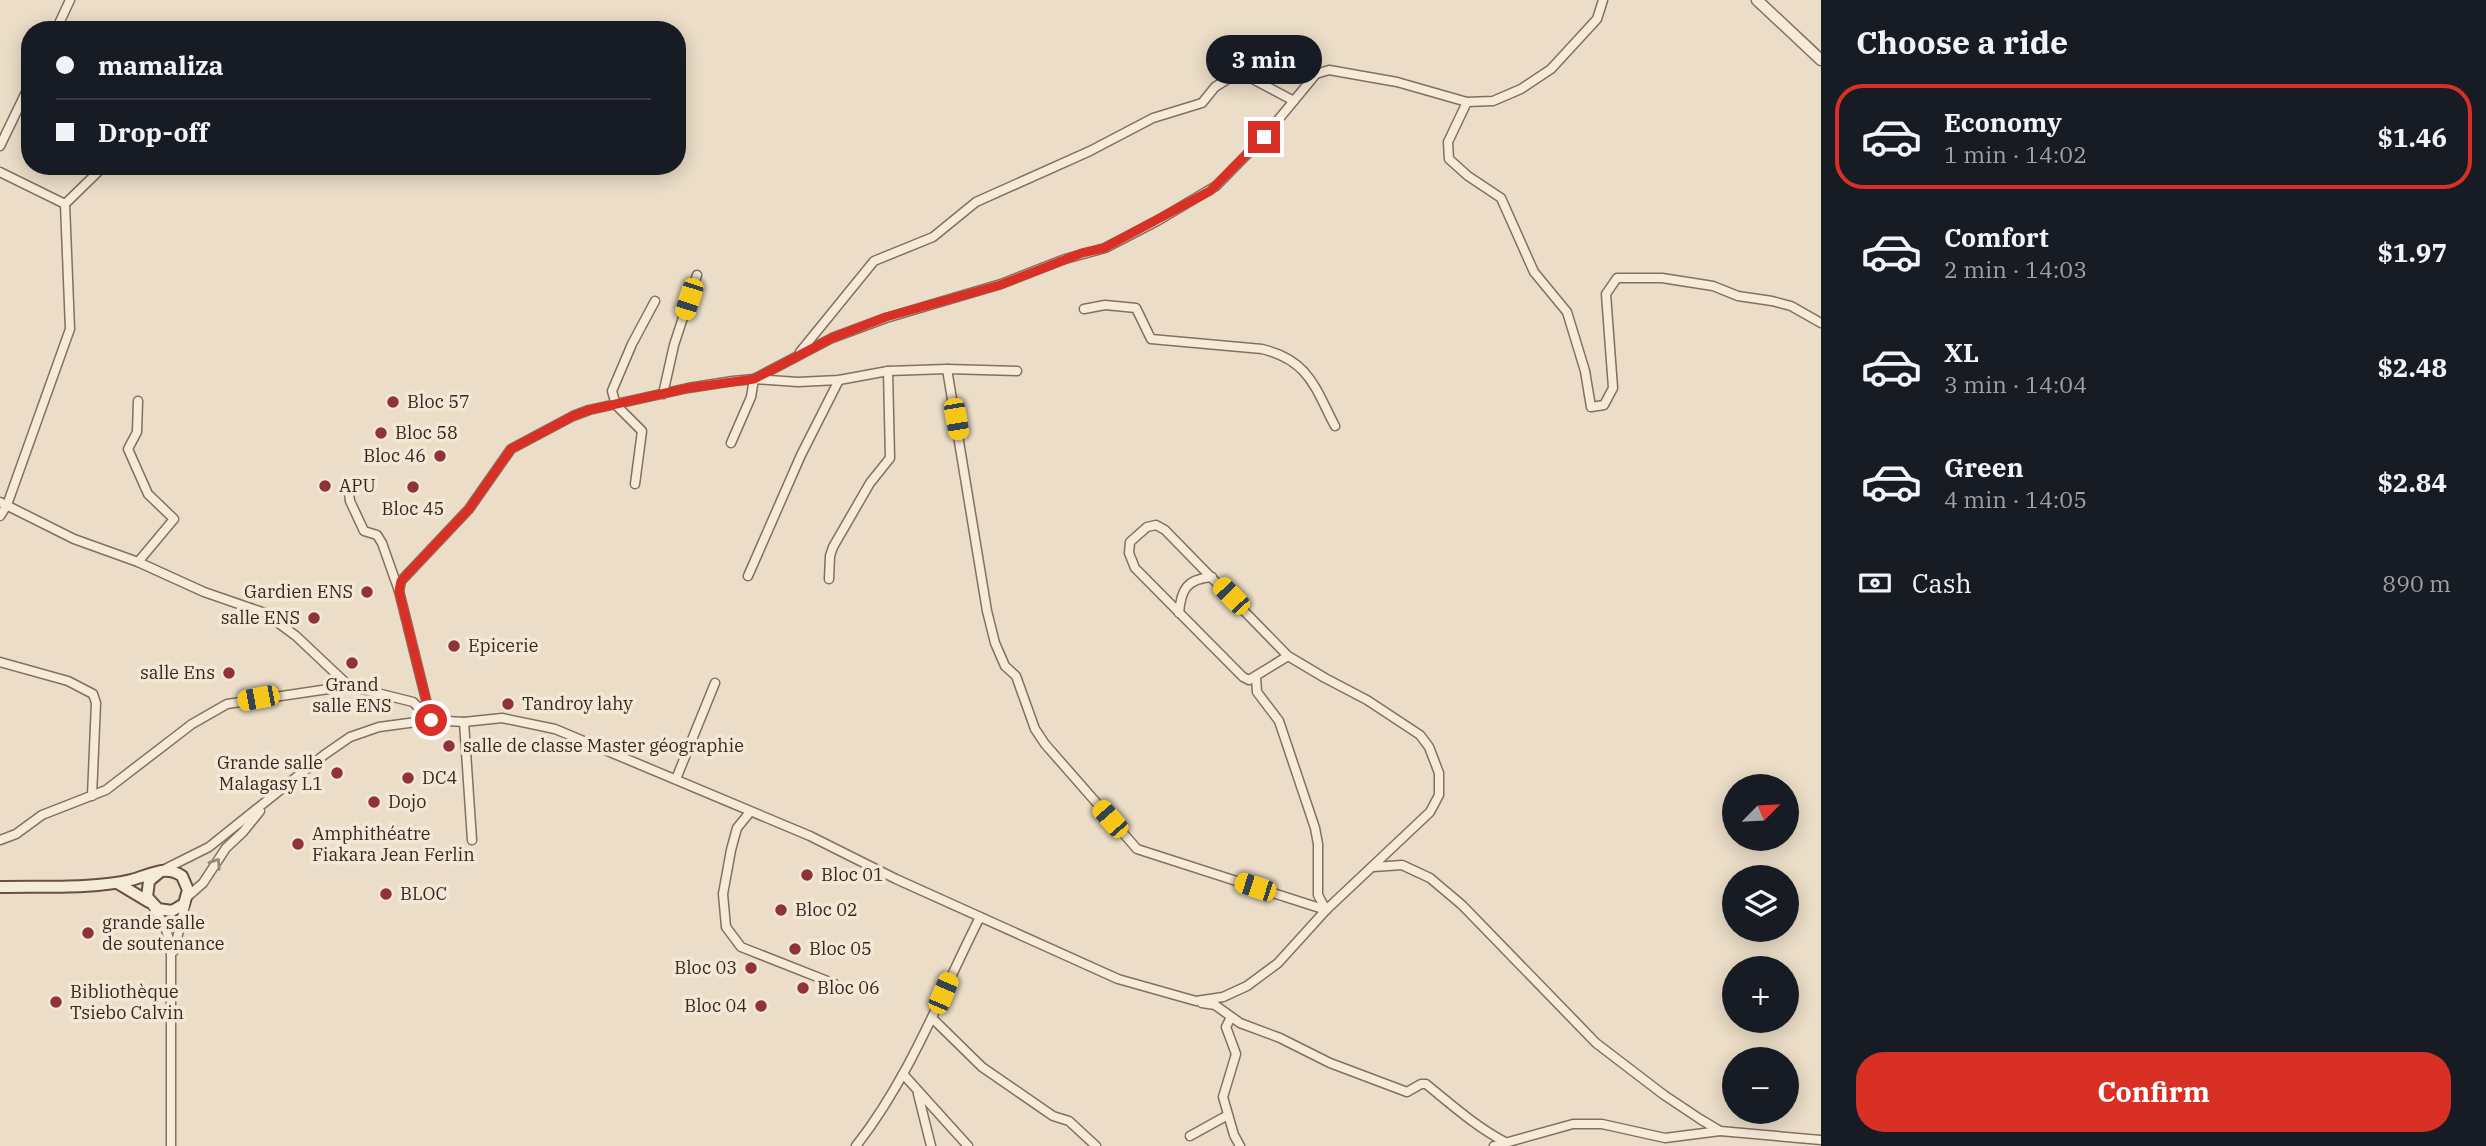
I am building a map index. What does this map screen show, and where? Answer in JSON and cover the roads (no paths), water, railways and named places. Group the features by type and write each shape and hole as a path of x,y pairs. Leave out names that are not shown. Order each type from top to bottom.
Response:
{"main road":[{"path":"0,887 119,884 169,870 182,876 186,882 187,897 184,904 164,912 119,884"},
{"path":"152,905 146,889 154,874 161,871"}],"street":[{"path":"60,21 70,0"},
{"path":"754,379 832,338 886,317 1000,285 1073,256 1104,248 1147,227 1210,191 1250,152 1316,74 1329,70 1397,82 1467,102 1493,101 1521,89 1551,69 1597,19 1603,0"},
{"path":"1757,0 1821,60"},
{"path":"799,354 874,261 933,237 976,202 1090,151 1153,118 1202,103 1215,87 1234,75 1245,75 1294,101"},
{"path":"1467,102 1447,142 1449,159 1468,176 1501,198 1534,272 1567,312 1585,372 1591,407 1604,405 1613,388 1606,295 1617,278 1662,278 1713,286 1738,296 1791,306 1821,323"},
{"path":"0,146 21,103"},
{"path":"0,172 65,204"},
{"path":"0,516 70,329 65,204 95,175"},
{"path":"663,394 674,345 697,275"},
{"path":"635,484 642,431 616,405 612,391 632,344 656,301"},
{"path":"1084,309 1105,305 1136,308 1150,339 1262,349 1278,353 1304,370 1335,426"},
{"path":"947,369 987,611 995,643 1005,666 1016,676 1035,729 1045,744 1137,849 1326,910"},
{"path":"399,591 401,581 469,509 511,449 573,416 663,394 754,379 798,382 839,380 888,371 1017,370"},
{"path":"829,579 833,547 870,483 890,458 888,371"},
{"path":"731,443 751,397 754,379"},
{"path":"748,576 801,455 839,380"},
{"path":"138,401 137,432 128,449 148,494 174,519 138,562"},
{"path":"348,486 350,501 364,531 377,536 382,543 399,591 431,720"},
{"path":"4,503 74,539 138,562 204,592 265,613 296,636 349,686"},
{"path":"1196,1002 1223,997 1247,986 1278,963 1326,910 1430,812 1439,795 1439,773 1436,760 1420,735 1407,724 1288,656 1175,538 1156,525 1147,527 1130,542 1129,553 1135,568 1249,680 1288,656"},
{"path":"1179,613 1181,596 1188,584 1199,578 1212,577"},
{"path":"0,662 68,681 93,694 96,703 92,796"},
{"path":"1256,677 1257,692 1279,721 1315,828 1318,844 1318,895 1326,910"},
{"path":"676,779 715,683"},
{"path":"0,839 16,834 42,815 106,790 192,724 227,704 349,686 413,702 431,720"},
{"path":"161,871 209,847 350,737 379,727 431,720 464,722 502,718 555,729 676,779 810,835 896,879 1118,979 1215,1005 1240,1023 1280,1038 1339,1067 1402,1091 1409,1092 1418,1085 1426,1084 1452,1107 1505,1142"},
{"path":"464,722 472,840"},
{"path":"171,1146 173,968 175,944 187,897 203,883 226,848 243,832 268,800"},
{"path":"750,812 737,828 731,850 723,894 726,927 741,947 835,984"},
{"path":"1373,867 1402,864 1430,878 1462,905 1596,1043 1664,1095 1720,1131"},
{"path":"152,905 168,934 173,968"},
{"path":"856,1146 903,1074 980,917"},
{"path":"1231,1017 1226,1027 1236,1054 1223,1097 1240,1146"},
{"path":"932,1018 982,1068 1054,1116 1069,1121 1096,1146"},
{"path":"903,1074 968,1146"},
{"path":"918,1091 931,1146"},
{"path":"1190,1136 1228,1115"},
{"path":"1494,1146 1573,1124 1602,1124 1664,1142 1720,1131 1816,1142"}],"place":[{"name":"Bloc 57","path":"393,402"},
{"name":"Bloc 58","path":"381,433"},
{"name":"Bloc 46","path":"440,456"},
{"name":"APU","path":"325,486"},
{"name":"Bloc 45","path":"413,487"},
{"name":"Gardien ENS","path":"367,592"},
{"name":"salle ENS","path":"314,618"},
{"name":"Epicerie","path":"454,646"},
{"name":"Grand salle ENS","path":"352,663"},
{"name":"salle Ens","path":"229,673"},
{"name":"Tandroy lahy","path":"508,704"},
{"name":"salle de classe Master géographie","path":"449,746"},
{"name":"Grande salle Malagasy L1","path":"337,773"},
{"name":"DC4","path":"408,778"},
{"name":"Dojo","path":"374,802"},
{"name":"Amphithéatre Fiakara Jean Ferlin","path":"298,844"},
{"name":"Bloc 01","path":"807,875"},
{"name":"BLOC","path":"386,894"},
{"name":"Bloc 02","path":"781,910"},
{"name":"grande salle de soutenance","path":"88,933"},
{"name":"Bloc 05","path":"795,949"},
{"name":"Bloc 03","path":"751,968"},
{"name":"Bloc 06","path":"803,988"},
{"name":"Bibliothèque Tsiebo Calvin","path":"56,1002"},
{"name":"Bloc 04","path":"761,1006"}]}
